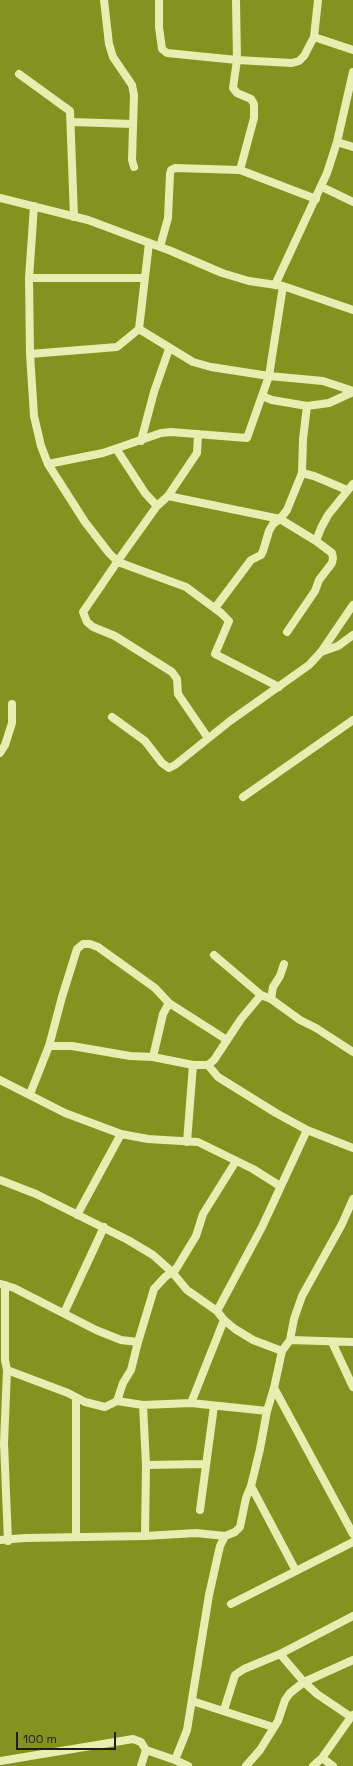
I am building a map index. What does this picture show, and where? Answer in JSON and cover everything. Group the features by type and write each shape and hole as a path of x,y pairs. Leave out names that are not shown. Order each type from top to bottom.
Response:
{"street":[{"path":"104,0 111,51 113,57 132,85 134,95 132,160 134,167"},
{"path":"159,0 159,27 162,50 167,53 237,60 292,63 299,61 304,56 314,37 318,0"},
{"path":"236,0 237,60 233,88 237,93 252,98 254,104 254,118 240,170"},
{"path":"314,37 353,50"},
{"path":"275,285 322,187 336,142 353,72"},
{"path":"19,74 70,111 74,216"},
{"path":"70,122 133,124"},
{"path":"336,142 353,147"},
{"path":"160,247 168,218 171,170 175,168 240,170 316,199"},
{"path":"322,187 353,202"},
{"path":"0,198 74,216 160,247 222,273 249,281 283,286 353,310"},
{"path":"34,206 29,278 30,354 34,416 41,446 48,464 85,522 109,553 118,562 186,587 215,608 229,621 215,654 279,687"},
{"path":"30,354 116,347 139,329 149,243"},
{"path":"29,278 144,278"},
{"path":"48,464 117,450 161,433 171,432 247,438 269,376 283,286"},
{"path":"139,329 169,349 193,362 212,367 269,376 323,381 353,391"},
{"path":"141,441 154,392 169,349"},
{"path":"262,396 272,400 307,406 329,404 353,391"},
{"path":"215,608 251,560 261,555 269,531 280,519 297,489 302,473 303,439 307,406"},
{"path":"198,434 197,453 168,496 157,506 83,612 87,622 93,627 115,636 172,672 177,679 178,694 208,738"},
{"path":"117,450 145,493 157,506"},
{"path":"302,473 350,487 324,522 316,541"},
{"path":"168,496 280,519 316,541 332,553 332,563 287,632"},
{"path":"112,716 145,741 162,763 168,768 175,765 208,738 303,670 321,652 353,605"},
{"path":"321,652 338,646 353,635"},
{"path":"0,753 5,745 12,723 12,704"},
{"path":"243,797 353,720"},
{"path":"30,1094 49,1046 77,949 83,944 90,944 98,947 155,988 169,1003 227,1040"},
{"path":"214,955 261,995 272,999 300,1020 316,1028 353,1052"},
{"path":"272,999 272,987 280,976 284,964"},
{"path":"49,1046 72,1046 130,1056 153,1057 193,1065 208,1065 214,1060 241,1019 261,995"},
{"path":"153,1057 162,1014 169,1003"},
{"path":"187,1142 193,1065"},
{"path":"208,1065 218,1076 307,1130 353,1148"},
{"path":"0,1080 65,1113 121,1134 148,1139 198,1142 236,1161 280,1186"},
{"path":"218,1311 262,1227 307,1130"},
{"path":"77,1215 121,1134"},
{"path":"117,1401 122,1383 132,1370 138,1342 154,1289 164,1277 176,1269 196,1236 203,1214 236,1161"},
{"path":"0,1180 24,1188 104,1227 153,1255 172,1272 187,1290 218,1311 224,1320 253,1340 282,1351"},
{"path":"138,1342 121,1340 106,1335 64,1313 51,1309 2,1284 5,1360 7,1370 4,1443 4,1540 25,1538 145,1536 196,1533 225,1536 235,1532 240,1527 246,1498 251,1486 282,1351 290,1340 294,1319 302,1296 342,1224 353,1199"},
{"path":"64,1313 104,1227"},
{"path":"191,1403 224,1320"},
{"path":"290,1340 353,1342"},
{"path":"332,1342 353,1387"},
{"path":"7,1370 62,1390 76,1399 105,1406 117,1401 143,1404 191,1403 214,1406 235,1406 267,1411"},
{"path":"274,1388 353,1534"},
{"path":"76,1399 76,1537"},
{"path":"143,1404 146,1465 145,1536"},
{"path":"200,1510 214,1406"},
{"path":"146,1465 205,1464"},
{"path":"251,1486 296,1571"},
{"path":"175,1760 187,1730 215,1563 220,1546 225,1536"},
{"path":"231,1604 353,1542"},
{"path":"224,1710 230,1686 235,1675 244,1669 280,1654 353,1616"},
{"path":"280,1654 304,1682 328,1703 352,1716 322,1758 313,1766"},
{"path":"246,1766 260,1750 278,1721 285,1700 290,1693 304,1682 353,1660"},
{"path":"192,1701 224,1710 273,1727"},
{"path":"0,1761 133,1739 141,1742 146,1750 188,1766"},
{"path":"141,1766 146,1750"},
{"path":"322,1758 333,1766"}]}
